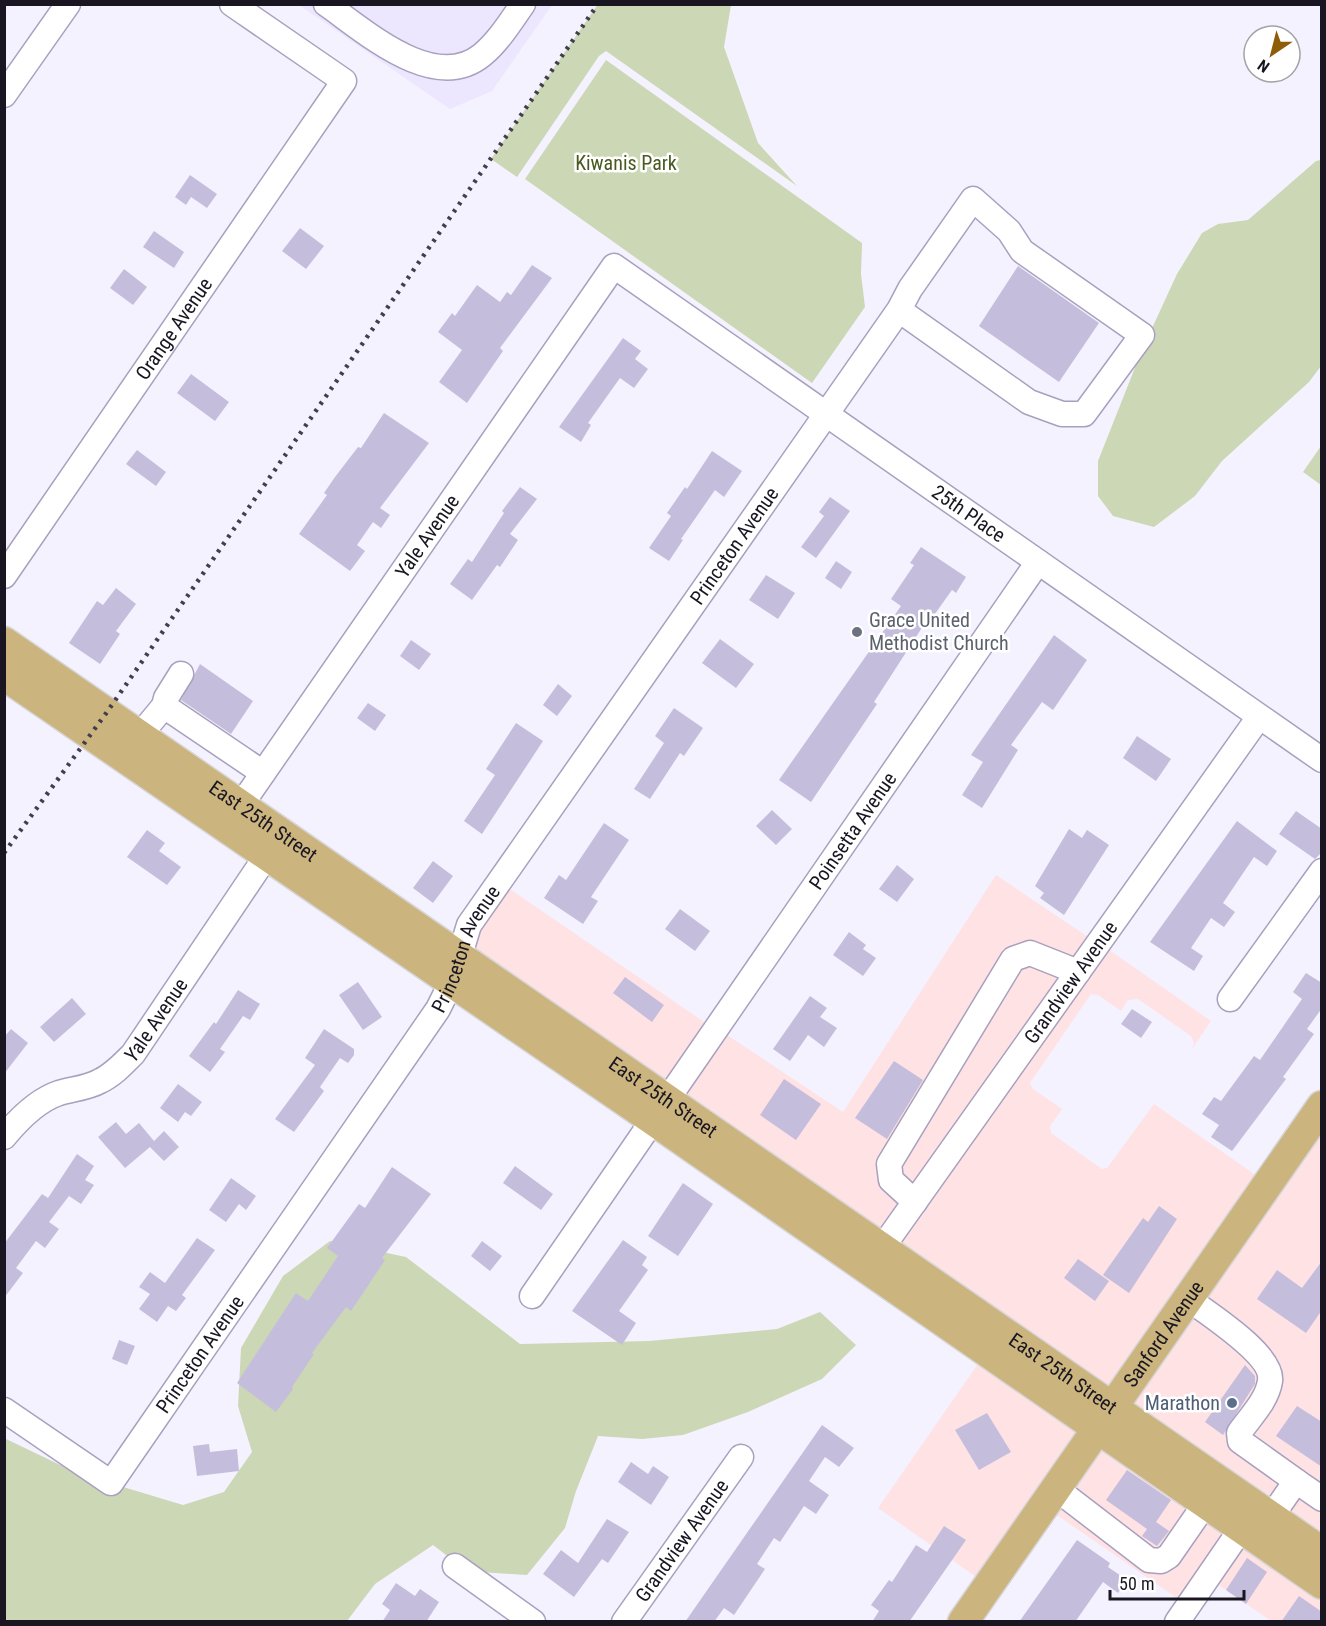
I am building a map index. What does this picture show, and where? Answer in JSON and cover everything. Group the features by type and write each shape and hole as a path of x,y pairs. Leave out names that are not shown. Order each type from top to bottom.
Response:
{"main road":[{"name":"East 25th Street","path":"4,642 241,805 456,969 1103,1417 1271,1517 1322,1552"},
{"path":"4,657 56,692 87,699"},
{"name":"East 25th Street","path":"4,675 267,855 456,969"},
{"name":"Sanford Avenue","path":"963,1622 1054,1487 1322,1106"},
{"name":"East 25th Street","path":"660,1110 739,1163 766,1169 882,1248 1103,1417 1205,1504 1322,1584"}],"street":[{"path":"4,96 68,4"},
{"name":"Orange Avenue","path":"4,576 344,81 232,4"},
{"path":"327,4 393,50 423,65 452,68 481,56 523,4"},
{"name":"Princeton Avenue","path":"4,1410 111,1483 431,1018 456,969 469,925 899,310 910,289 973,199 1009,231 1022,251 1142,335 1084,414 1062,414 1029,402 899,310"},
{"name":"25th Place","path":"614,266 825,416 1322,760"},
{"name":"Yale Avenue","path":"241,805 614,266"},
{"name":"Poinsetta Avenue","path":"532,1296 1038,562"},
{"path":"140,735 164,706 166,698 181,674"},
{"path":"164,706 262,773"},
{"name":"Grandview Avenue","path":"882,1248 1259,717"},
{"name":"Yale Avenue","path":"4,1137 16,1123 39,1104 56,1094 99,1082 113,1073 133,1054 267,855"},
{"path":"1230,999 1322,871"},
{"path":"915,1202 891,1180 889,1164 1013,959 1030,953 1078,972"},
{"path":"1187,1298 1253,1349 1266,1364 1271,1378 1266,1395 1239,1433 1240,1441 1322,1499"},
{"name":"Grandview Avenue","path":"624,1622 741,1457"},
{"path":"1271,1517 1296,1481"},
{"path":"1054,1487 1149,1560 1161,1561 1169,1556 1205,1504"},
{"path":"1177,1622 1241,1529"},
{"path":"455,1566 532,1622"}],"shaded area":[{"path":"299,5 552,5 492,91 450,109"},
{"path":"996,875 1091,939 882,1231 684,1093 724,1033 843,1112"},
{"path":"507,887 707,1024 668,1081 475,949 478,929"},
{"path":"1105,947 1211,1021 1192,1049 1194,1043 1191,1036 1138,999 1128,1000 1121,1011 1098,995 1091,994 1030,1083 1033,1089 1062,1109 1050,1126 1051,1133 1102,1169 1107,1168 1154,1104 1257,1176 1109,1389 899,1242"},
{"path":"1321,1122 1321,1537 1128,1402"},
{"path":"980,1361 1082,1432 979,1579 878,1508"},
{"path":"1099,1442 1321,1597 1321,1621 1271,1621 1204,1575 1184,1603 1051,1511"}],"green space":[{"path":"598,4 731,5 724,47 758,143 797,186 606,51 599,56 517,177 491,159"},
{"name":"Kiwanis Park","path":"606,60 862,243 861,274 865,307 812,383 525,179"},
{"path":"1321,160 1321,366 1309,382 1222,461 1195,496 1154,527 1113,516 1098,496 1098,461 1142,350 1177,274 1202,233 1218,224 1248,220 1316,161"},
{"path":"1321,446 1321,485 1303,472"},
{"path":"330,1241 406,1257 520,1344 649,1341 777,1329 820,1312 856,1345 822,1379 748,1412 683,1435 642,1439 598,1436 576,1491 565,1528 527,1575 480,1572 454,1553 450,1558 433,1545 375,1584 347,1621 5,1621 4,1438 79,1474 112,1497 120,1486 183,1505 224,1492 252,1452 238,1406 241,1348 283,1276"}],"building":[{"path":"190,175 217,194 207,208 191,197 186,205 175,197"},
{"path":"300,228 324,246 306,269 282,251"},
{"path":"154,231 184,252 174,268 143,247"},
{"path":"532,265 552,278 500,348 503,351 467,403 439,382 462,350 438,332 452,313 455,316 477,285 500,302 507,292 511,295"},
{"path":"1018,266 1099,323 1059,382 979,326"},
{"path":"124,269 147,287 133,305 110,288"},
{"path":"623,338 641,351 635,359 648,369 634,388 620,378 588,423 591,425 581,442 559,427"},
{"path":"191,374 229,402 215,421 177,393"},
{"path":"384,413 429,443 380,508 390,515 381,528 373,522 357,545 365,551 350,571 299,534 327,495 324,493 335,477 358,447 361,448"},
{"path":"137,450 166,472 156,486 126,464"},
{"path":"712,451 742,471 724,497 715,490 681,539 683,540 669,561 649,548 671,516 667,513 685,487 687,489"},
{"path":"520,487 537,499 510,534 518,540 500,567 497,565 472,600 450,584 468,559 472,562 504,513 502,511"},
{"path":"830,497 850,511 816,558 801,547 824,516 819,512"},
{"path":"921,547 966,577 956,593 952,590 927,625 925,623 874,702 877,704 811,802 779,780 901,606 891,599 914,565 910,563"},
{"path":"836,561 852,572 841,589 825,578"},
{"path":"766,575 795,593 778,619 749,600"},
{"path":"116,588 136,604 116,631 120,634 100,664 69,643 97,601 103,605"},
{"path":"1054,635 1087,660 1053,710 1042,702 1011,745 1018,750 982,808 962,795 983,762 971,755"},
{"path":"720,639 754,664 736,688 702,663"},
{"path":"411,640 431,654 419,670 400,656"},
{"path":"200,664 253,701 231,734 181,700"},
{"path":"558,684 572,696 557,716 543,705"},
{"path":"368,703 386,715 375,731 357,718"},
{"path":"674,708 703,728 684,756 680,753 650,799 634,789 664,743 655,736"},
{"path":"516,723 543,741 482,834 464,821 495,775 486,769"},
{"path":"1137,736 1171,759 1156,781 1123,758"},
{"path":"772,810 792,829 776,845 756,826"},
{"path":"1296,811 1322,829 1322,852 1315,859 1279,834"},
{"path":"1237,821 1277,851 1267,866 1254,857 1223,903 1235,912 1224,927 1211,918 1191,948 1203,956 1194,971 1150,942"},
{"path":"604,823 629,840 591,897 598,901 583,924 544,898 559,875 566,880"},
{"path":"1069,829 1082,838 1087,830 1109,845 1064,915 1040,898 1044,893 1035,886"},
{"path":"147,830 165,843 159,851 181,867 167,885 127,857"},
{"path":"433,861 453,876 433,903 413,888"},
{"path":"897,865 914,879 897,902 879,889"},
{"path":"680,909 710,931 695,951 665,929"},
{"path":"849,932 866,945 863,949 876,958 863,976 833,955"},
{"path":"1306,973 1322,983 1322,1008 1307,1029 1314,1034 1283,1077 1286,1079 1232,1151 1211,1137 1219,1125 1202,1114 1214,1097 1221,1101 1254,1056 1260,1060 1302,999 1293,992"},
{"path":"625,977 664,1005 652,1022 613,993"},
{"path":"358,982 382,1017 363,1030 339,995"},
{"path":"238,990 260,1004 250,1020 243,1016 220,1049 225,1052 210,1072 189,1056 214,1022 216,1024"},
{"path":"810,996 827,1008 820,1017 837,1028 824,1047 808,1035 790,1061 773,1049"},
{"path":"72,998 86,1014 54,1042 40,1027"},
{"path":"1132,1009 1152,1022 1141,1038 1121,1024"},
{"path":"11,1029 28,1043 4,1074 4,1037"},
{"path":"324,1029 354,1049 354,1055 348,1063 340,1058 320,1087 324,1091 294,1132 275,1119 315,1065 305,1058"},
{"path":"894,1061 923,1080 887,1139 855,1118"},
{"path":"784,1079 821,1104 796,1140 760,1115"},
{"path":"178,1084 202,1102 191,1116 185,1112 178,1122 160,1108"},
{"path":"116,1122 126,1134 139,1123 154,1141 164,1131 179,1147 164,1161 150,1147 125,1168 98,1137"},
{"path":"77,1154 94,1166 85,1180 94,1185 81,1204 69,1196 49,1222 59,1229 45,1248 36,1241 16,1268 23,1273 4,1298 4,1244 42,1194 48,1198"},
{"path":"515,1166 553,1194 541,1210 503,1183"},
{"path":"392,1167 431,1194 382,1258 385,1260 351,1311 346,1307 312,1353 314,1354 292,1387 293,1389 276,1412 237,1383 296,1293 308,1301 338,1256 327,1248 359,1204 365,1208"},
{"path":"231,1178 256,1196 246,1210 239,1204 226,1222 209,1210"},
{"path":"683,1183 713,1204 678,1256 648,1236"},
{"path":"1159,1206 1177,1219 1129,1293 1103,1275 1143,1218 1148,1222"},
{"path":"197,1238 215,1250 182,1295 186,1298 176,1311 168,1306 157,1322 139,1309 150,1294 139,1287 150,1272 165,1283"},
{"path":"623,1240 647,1257 642,1265 648,1270 619,1311 636,1323 622,1345 572,1311"},
{"path":"482,1241 502,1256 490,1271 471,1256"},
{"path":"1078,1259 1109,1281 1095,1301 1064,1278"},
{"path":"1322,1261 1322,1310 1306,1333 1257,1299 1277,1270 1302,1288"},
{"path":"119,1340 135,1346 127,1365 112,1359"},
{"path":"1245,1365 1255,1376 1255,1384 1223,1435 1205,1422"},
{"path":"1297,1406 1322,1422 1322,1467 1276,1436"},
{"path":"987,1413 1011,1452 979,1470 955,1430"},
{"path":"822,1425 854,1448 839,1467 825,1457 809,1481 829,1495 816,1514 804,1506 780,1542 774,1538 757,1564 765,1569 734,1615 724,1608 714,1622 685,1622"},
{"path":"209,1444 210,1452 237,1449 239,1471 197,1476 193,1446"},
{"path":"631,1462 648,1474 653,1466 669,1477 651,1505 618,1482"},
{"path":"1127,1470 1171,1500 1156,1522 1169,1531 1157,1546 1142,1536 1147,1529 1106,1500"},
{"path":"607,1519 629,1532 608,1563 602,1559 574,1597 543,1574 561,1550 578,1563"},
{"path":"944,1526 966,1540 909,1622 872,1622 879,1611 871,1605 889,1580 892,1582 916,1545 927,1552"},
{"path":"1077,1540 1110,1563 1108,1567 1127,1580 1118,1593 1103,1582 1075,1622 1019,1622"},
{"path":"1247,1558 1267,1572 1246,1604 1226,1590"},
{"path":"396,1583 415,1596 420,1589 439,1602 426,1622 382,1622 390,1610 382,1604"},
{"path":"1299,1596 1322,1612 1322,1622 1281,1622"}],"railway":[{"path":"4,853 107,712 598,4"}],"place":[{"name":"Grace United Methodist Church","path":"857,632"},
{"name":"Marathon","path":"1232,1403"}]}
